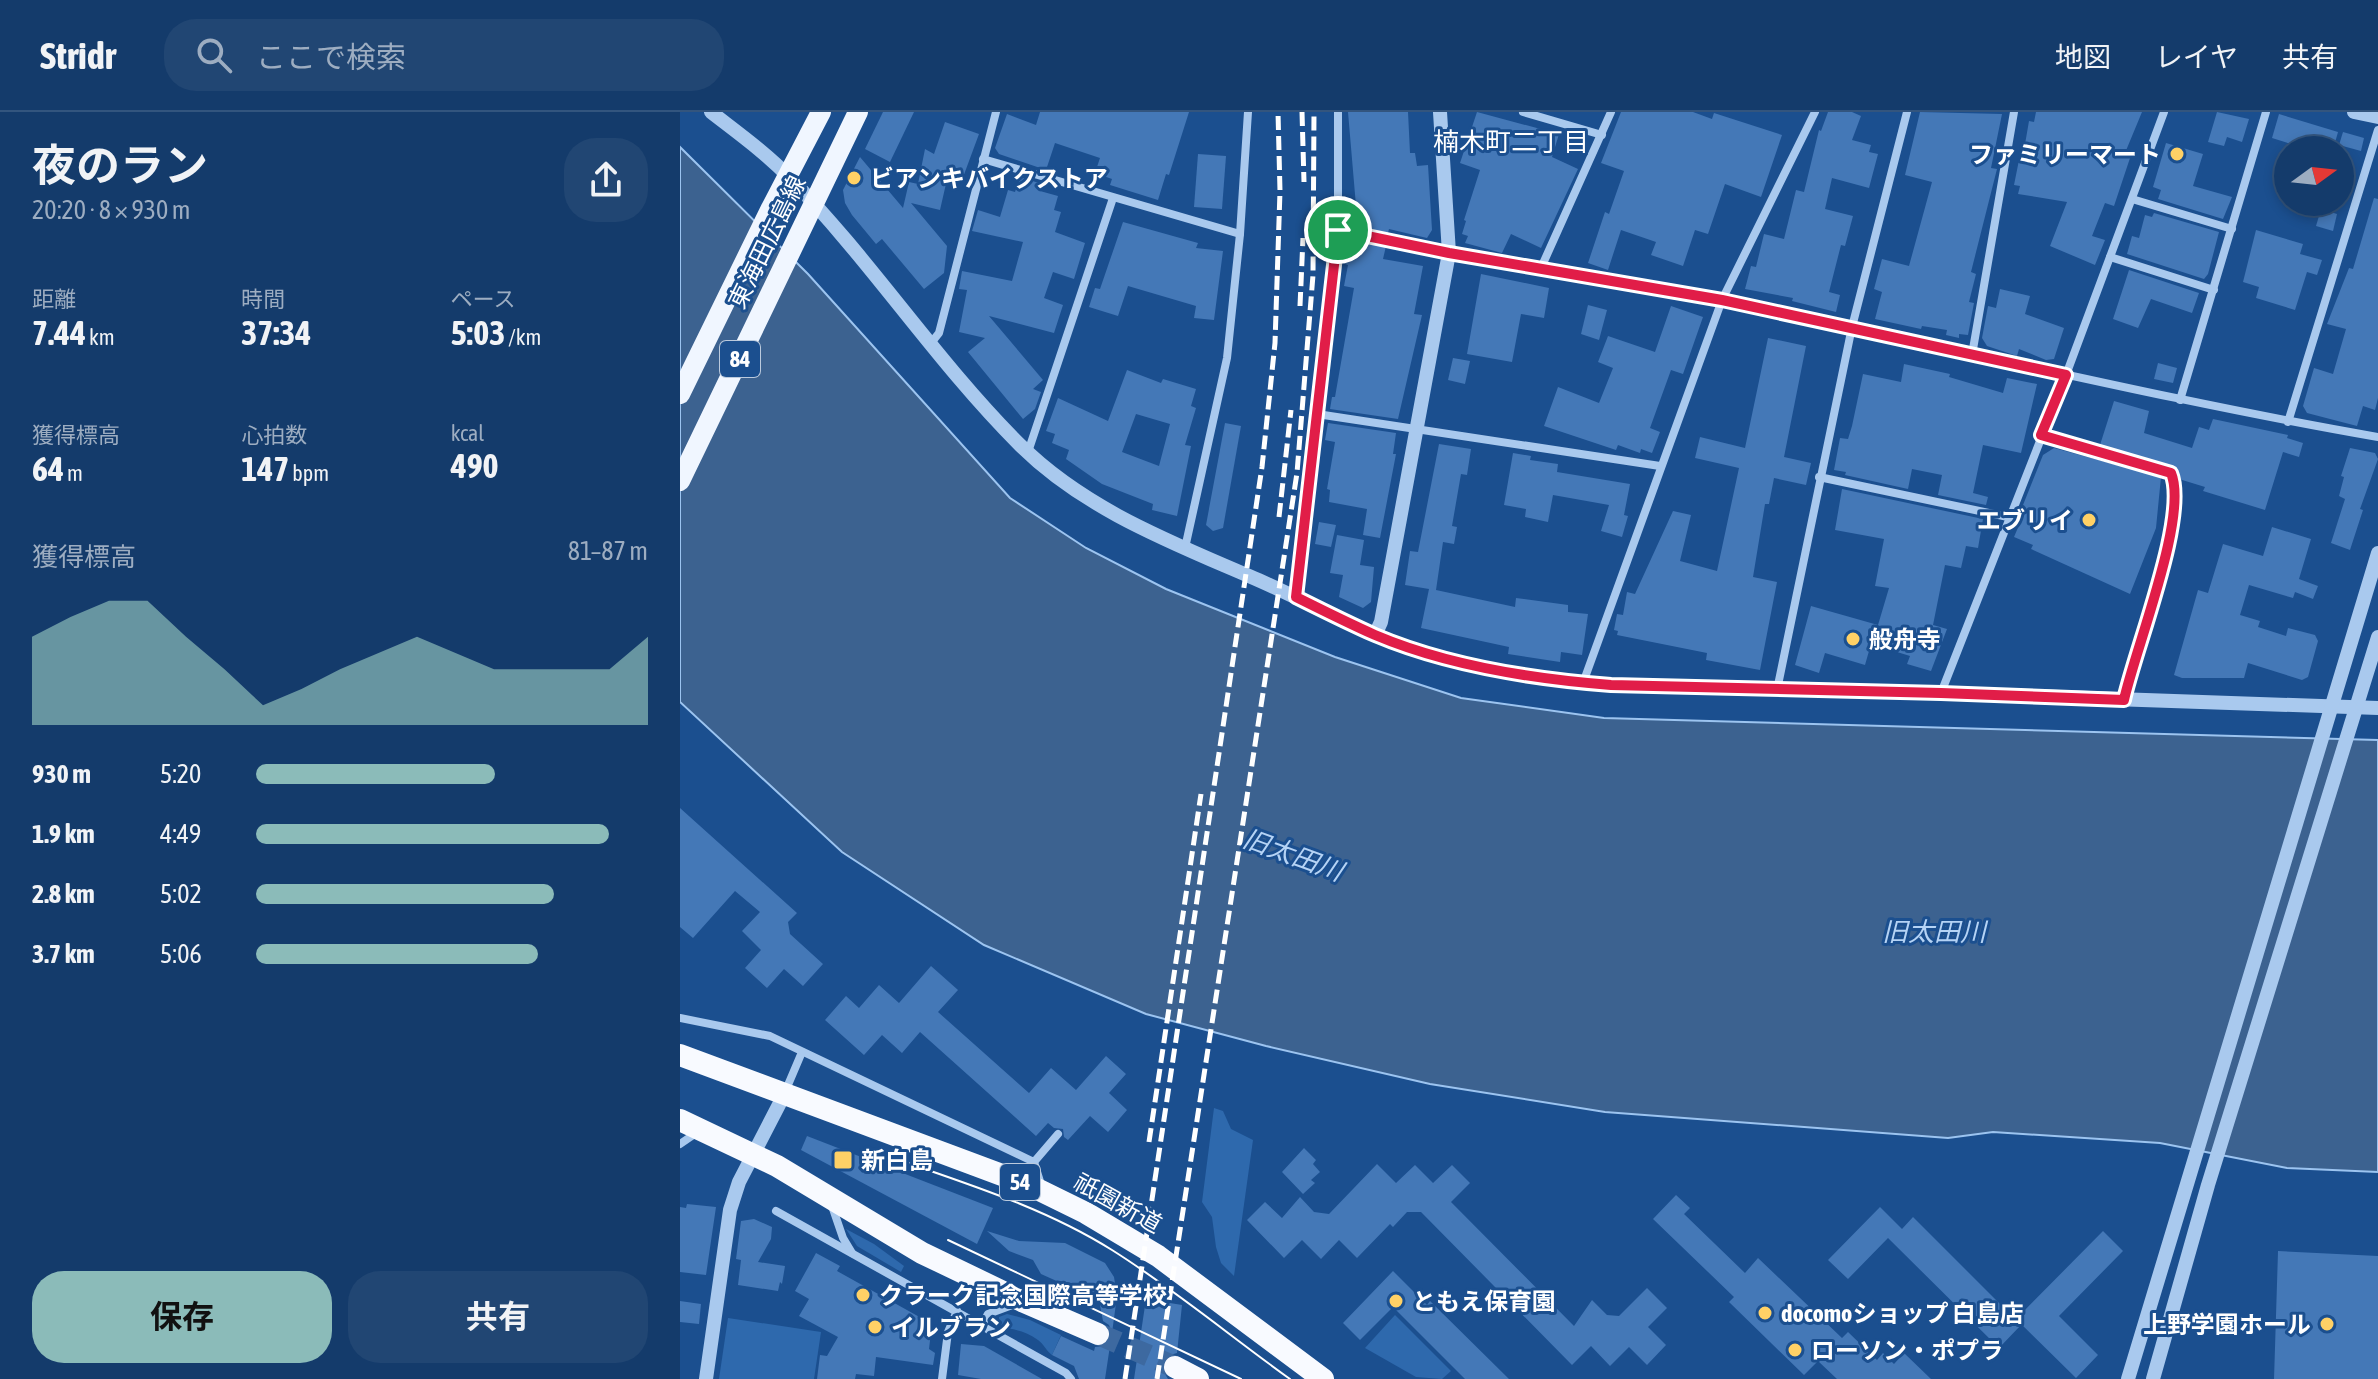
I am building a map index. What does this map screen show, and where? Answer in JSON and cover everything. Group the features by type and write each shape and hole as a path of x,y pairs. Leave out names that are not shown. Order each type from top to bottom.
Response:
{"highway":[{"name":"祇園新道","path":"680,1055 1044,1192 1096,1218 1158,1256 1323,1379"},
{"path":"690,1125 777,1166 922,1253 1098,1334"},
{"path":"1175,1367 1198,1379"}],"main road":[{"name":"東海田広島線","path":"680,394 821,112"},
{"name":"東海田広島線","path":"680,481 858,112"}],"street":[{"path":"711,112 788,175 984,406 1028,452 1064,482 1109,512 1375,635 1467,663 1583,683 2378,708"},
{"path":"931,343 939,333 996,112"},
{"path":"1185,548 1227,358 1240,234 1248,112"},
{"path":"1296,597 1338,230 1338,112"},
{"path":"1375,635 1381,622 1449,253 1440,112"},
{"path":"1523,112 1555,116 1602,135"},
{"path":"1541,268 1611,112"},
{"path":"1583,683 1722,300 1815,112"},
{"path":"1777,690 1852,327 1907,112"},
{"path":"1972,355 2014,112"},
{"path":"1941,693 2066,375 2164,112"},
{"path":"2180,400 2266,112"},
{"path":"2354,112 2378,117"},
{"path":"2288,422 2378,130"},
{"path":"983,159 1240,234"},
{"path":"1028,452 1034,442 1113,198"},
{"path":"2132,199 2232,229"},
{"path":"1338,230 1449,253 1722,300 2180,400 2378,437"},
{"path":"2110,257 2214,290"},
{"path":"1317,414 1660,466"},
{"path":"2041,435 2171,473 2175,483 2170,541 2124,700"},
{"path":"1819,477 2008,517"},
{"path":"2128,1379 2378,553"},
{"path":"2153,1379 2208,1185 2378,637"},
{"path":"680,1018 770,1036 1034,1162 1044,1192"},
{"path":"706,1379 730,1210 802,1052"},
{"path":"680,1144 690,1125"},
{"path":"1034,1162 1058,1134"},
{"path":"828,1196 852,1254"},
{"path":"776,1211 982,1325 1066,1373 1071,1379"},
{"path":"982,1325 988,1314 1024,1302"},
{"path":"942,1379 948,1332 957,1311"}],"shaded area":[{"path":"1214,1108 1223,1111 1231,1129 1253,1140 1234,1276 1221,1263 1212,1217 1202,1202"},
{"path":"846,1229 874,1244 904,1266 901,1272 857,1246"},
{"path":"1007,1314 1030,1320 1061,1335 1052,1355 1029,1334 999,1327 999,1317"},
{"path":"1395,1315 1451,1371 1442,1379 1416,1377 1365,1348"},
{"path":"728,1318 821,1332 814,1379 719,1379"}],"water":[{"name":"旧太田川","path":"680,147 808,274 1010,498 1086,548 1166,589 1335,657 1461,698 1604,718 2378,740 2378,1172 2287,1168 2160,1143 1993,1132 1948,1138 1605,1112 1430,1084 1146,1014 984,945 842,852 680,702"}],"building":[{"path":"883,112 914,112 890,162 865,149"},
{"path":"1040,112 1189,112 1158,200 1110,185 1112,179 1095,173 1100,158 1055,143 1046,170 999,154 995,148 1007,114 1036,125"},
{"path":"1348,112 1408,112 1410,153 1415,153 1417,166 1428,165 1432,230 1427,238 1389,229 1388,233 1354,226 1356,206"},
{"path":"1477,112 1559,134 1552,157 1578,169 1541,248 1511,234 1502,253 1465,243 1468,236 1462,234 1464,220 1480,170 1460,163"},
{"path":"1621,112 1693,112 1712,119 1714,113 1782,135 1761,197 1725,184 1708,234 1695,230 1683,266 1651,255 1656,242 1621,230 1608,270 1588,263 1605,212 1609,214 1624,171 1601,163"},
{"path":"1828,112 1852,112 1861,116 1852,140 1871,145 1869,152 1878,154 1869,188 1832,178 1825,209 1853,216 1845,246 1841,245 1829,292 1840,295 1836,312 1792,301 1793,298 1745,289 1751,266 1756,267 1764,234 1784,239 1796,190 1804,192 1819,130"},
{"path":"1920,112 2002,114 1991,168 1997,169 1971,272 1976,274 1969,302 1974,303 1968,335 1959,334 1959,338 1946,335 1947,330 1922,326 1921,329 1875,319 1882,292 1874,289 1882,259 1909,266 1932,182 1905,175"},
{"path":"2036,112 2142,112 2125,153 2131,155 2114,206 2105,203 2092,236 2105,240 2095,265 2050,246 2067,202 2018,194 2020,186 2014,185 2029,121 2034,122"},
{"path":"2217,112 2249,119 2242,142 2227,137 2224,146 2208,142"},
{"path":"2279,114 2338,132 2337,136 2272,138"},
{"path":"945,122 979,134 962,180 948,175 940,210 911,203 947,246 944,273 924,289 882,239 876,244 852,215 845,203 843,190 860,157 903,208 909,182 918,184 925,149 934,154"},
{"path":"2343,132 2364,138 2361,151 2354,149 2354,136 2342,136"},
{"path":"2166,143 2203,154 2193,186 2232,197 2223,219 2158,199 2161,190 2153,187"},
{"path":"1198,154 1226,156 1222,209 1194,207"},
{"path":"1020,177 1042,184 1040,191 1058,196 1054,210 1061,212 1055,232 1085,243 1074,279 1053,272 1044,298 1063,305 1054,333 989,316 1043,380 1033,389 1041,392 1035,409 1023,419 968,352 985,338 959,332 967,290 959,289 962,271 1012,281 1023,242 972,231 978,210 1000,217 1008,190 1015,192"},
{"path":"2374,198 2378,199 2378,398 2375,410 2363,406 2357,426 2307,413 2303,406 2314,368 2333,374 2346,329 2327,324 2349,268 2353,269"},
{"path":"2154,213 2219,232 2204,279 2127,254 2132,236 2139,238 2145,215 2152,217"},
{"path":"2319,216 2337,216 2333,231 2316,226"},
{"path":"1123,222 1198,243 1196,248 1223,251 1214,320 1194,318 1196,306 1128,286 1118,316 1089,307 1095,288 1100,289"},
{"path":"2256,230 2303,244 2300,254 2322,260 2317,275 2307,272 2295,310 2256,298 2259,287 2243,282"},
{"path":"1351,240 1386,246 1383,259 1423,266 1414,314 1422,315 1398,419 1330,409 1332,397 1335,397 1354,288 1344,286 1348,265 1342,263 1345,249 1350,250"},
{"path":"2129,270 2199,293 2192,313 2151,299 2138,328 2113,319"},
{"path":"1481,274 1549,288 1544,318 1521,314 1512,362 1467,354"},
{"path":"2000,289 2030,296 2025,314 2064,328 2054,359 2046,360 2019,349 2017,356 1987,346 1982,338 1988,306 1996,308"},
{"path":"1588,305 1607,310 1599,340 1581,334"},
{"path":"1671,306 1703,317 1683,374 1671,370 1650,428 1660,432 1652,453 1641,449 1640,453 1618,445 1616,450 1544,426 1558,387 1599,403 1613,368 1598,362 1608,336 1655,352"},
{"path":"1768,338 1806,346 1784,457 1811,463 1806,485 1774,478 1769,504 1765,504 1753,577 1777,582 1760,670 1706,660 1707,653 1617,635 1618,631 1614,630 1617,614 1623,615 1627,592 1635,594 1673,511 1691,515 1680,561 1717,571 1739,468 1695,458 1700,437 1745,448"},
{"path":"1453,358 1470,361 1465,384 1448,380"},
{"path":"2158,363 2177,368 2173,383 2154,379"},
{"path":"1904,364 1950,374 1949,377 2003,393 2007,378 2037,384 2021,453 1983,445 1973,493 1988,497 1986,505 1938,495 1942,475 1912,469 1908,489 1834,470 1840,438 1848,439 1852,426 1863,374 1901,382"},
{"path":"1127,370 1161,383 1163,379 1196,389 1191,406 1196,408 1185,445 1191,446 1177,516 1152,510 1153,504 1102,484 1066,459 1069,450 1052,443 1055,434 1046,431 1058,398 1108,421","holes":["1136,414 1170,424 1159,466 1122,452"]},
{"path":"2114,401 2149,411 2144,433 2192,448 2199,427 2209,430 2213,419 2288,435 2287,438 2303,443 2299,457 2283,452 2265,510 2203,491 2205,487 2179,479 2173,466 2100,445"},
{"path":"1225,423 1241,426 1223,528 1213,531 1206,525"},
{"path":"1328,423 1396,433 1393,454 1396,454 1380,538 1363,535 1367,509 1329,502 1330,490 1327,489 1335,442 1325,440"},
{"path":"1439,444 1471,449 1467,475 1461,474 1452,526 1457,527 1454,544 1443,542 1436,590 1515,607 1516,598 1568,605 1568,612 1588,614 1582,655 1561,652 1560,662 1508,654 1509,647 1421,628 1429,589 1405,585 1410,551 1418,552"},
{"name":"エブリイ","path":"2054,448 2161,477 2156,528 2130,594 2031,549 2033,545 2014,537 2025,511 2021,510 2043,455"},
{"path":"2350,448 2375,453 2378,459 2360,509 2363,510 2350,550 2331,543 2345,499 2339,496 2344,477 2341,476"},
{"path":"1513,453 1531,456 1530,460 1558,464 1557,472 1630,484 1624,515 1628,516 1622,537 1601,531 1609,505 1553,495 1548,522 1525,517 1526,509 1504,505"},
{"path":"1842,489 1983,519 1978,548 1966,546 1961,568 1945,565 1933,625 1947,629 1931,671 1907,664 1910,656 1871,644 1865,665 1825,653 1819,673 1795,665 1811,606 1878,625 1889,588 1875,586 1884,539 1835,530"},
{"path":"1319,522 1336,525 1331,547 1315,544"},
{"path":"2272,527 2311,539 2299,579 2318,586 2313,599 2295,592 2293,598 2249,585 2240,615 2260,621 2258,627 2286,636 2288,628 2315,635 2318,641 2308,677 2302,680 2248,663 2244,678 2182,678 2174,675 2198,590 2208,593 2223,544 2263,556"},
{"path":"1337,535 1364,540 1360,565 1374,567 1371,602 1363,608 1339,597 1343,575 1330,573"},
{"path":"680,808 797,913 788,922 790,934 823,964 803,986 784,969 767,988 745,968 761,950 742,931 760,912 735,891 693,938 680,927"},
{"path":"931,966 958,990 938,1012 1029,1093 1051,1068 1076,1090 1106,1056 1126,1074 1109,1093 1127,1110 1108,1132 1090,1116 1068,1140 1064,1137 1063,1129 1054,1128 1048,1123 1036,1136 920,1032 902,1053 882,1035 864,1055 825,1020 846,996 859,1008 879,985 899,1003"},
{"name":"新白島","path":"807,1136 993,1208 977,1244 801,1150"},
{"path":"1304,1148 1316,1160 1313,1164 1320,1172 1311,1180 1315,1183 1303,1194 1282,1172"},
{"path":"1377,1164 1396,1183 1415,1165 1433,1183 1452,1165 1470,1183 1451,1202 1574,1326 1592,1300 1607,1315 1619,1316 1647,1288 1667,1308 1648,1327 1666,1345 1647,1365 1629,1347 1610,1366 1591,1346 1572,1365 1421,1212 1407,1212 1393,1227 1390,1224 1357,1258 1339,1240 1321,1259 1302,1240 1284,1258 1247,1220 1265,1202 1282,1218 1300,1197 1314,1212 1329,1214"},
{"path":"1676,1195 1690,1208 1684,1214 1745,1273 1758,1258 1842,1338 1848,1332 1877,1360 1883,1353 1894,1364 1904,1353 1931,1379 1837,1379 1818,1361 1804,1375 1729,1302 1734,1297 1653,1219"},
{"path":"687,1204 716,1207 706,1275 680,1272 680,1207 686,1208"},
{"path":"1880,1207 1902,1229 1913,1217 2021,1325 1999,1348 1888,1238 1848,1279 1828,1260"},
{"path":"754,1219 772,1227 771,1239 758,1262 785,1266 778,1291 738,1285 741,1260 736,1259 741,1221"},
{"path":"987,1231 1019,1241 1065,1243 1105,1263 1114,1277 1117,1296 1112,1333 1103,1321 1099,1300 1041,1274 1033,1260 1009,1251"},
{"path":"2103,1231 2123,1251 2059,1316 2098,1355 2076,1378 2016,1319"},
{"name":"上野学園ホール","path":"2278,1251 2378,1256 2378,1379 2274,1379"},
{"name":"イルブラン","path":"816,1253 840,1266 837,1271 932,1324 929,1349 935,1353 933,1365 876,1357 874,1376 856,1374 855,1379 817,1379 820,1355 827,1356 838,1337 799,1316 809,1299 795,1291"},
{"path":"1393,1271 1427,1305 1430,1301 1509,1379 1465,1379 1393,1307 1360,1340 1343,1323"},
{"path":"1146,1299 1182,1305 1177,1353 1167,1356 1161,1367 1168,1379 1134,1379"},
{"path":"680,1301 701,1304 699,1324 680,1322"},
{"path":"1061,1336 1094,1351 1095,1347 1106,1346 1111,1339 1105,1379 1079,1379 1074,1366 1052,1355"},
{"path":"961,1344 984,1346 1042,1379 981,1379 958,1375"}],"tunnel":[{"path":"1098,1334 1175,1367"}],"tram line":[{"path":"899,1160 1008,1199 1087,1235 1158,1281 1290,1379"},
{"path":"948,1240 1241,1379"}],"railway":[{"path":"1125,1379 1262,467 1275,343 1280,191 1278,112"},
{"path":"1302,112 1304,182"},
{"path":"1157,1379 1297,473 1313,275 1314,112"},
{"path":"1300,306 1303,238"},
{"path":"1279,517 1291,410"},
{"path":"1149,1142 1201,794"}],"place":[{"name":"ファミリーマート","path":"2177,154"},
{"name":"ビアンキバイクストア","path":"854,178"},
{"name":"エブリイ","path":"2089,520"},
{"name":"般舟寺","path":"1853,639"},
{"name":"新白島","path":"843,1160"},
{"name":"クラーク記念国際高等学校","path":"863,1295"},
{"name":"ともえ保育園","path":"1396,1301"},
{"name":"docomoショップ 白島店","path":"1765,1313"},
{"name":"上野学園ホール","path":"2327,1324"},
{"name":"イルブラン","path":"875,1327"},
{"name":"ローソン・ポプラ","path":"1795,1350"}],"district":[{"name":"楠木町二丁目","path":"1511,142"}],"route":[{"path":"1338,230 1449,253 1722,300 2066,375 2041,435 2171,473 2175,483 2170,541 2124,700 1563,681 1467,663 1407,646 1375,635 1296,597 1338,230"}]}
